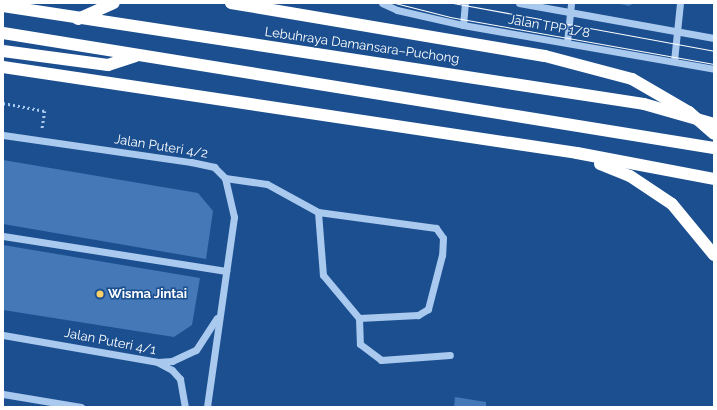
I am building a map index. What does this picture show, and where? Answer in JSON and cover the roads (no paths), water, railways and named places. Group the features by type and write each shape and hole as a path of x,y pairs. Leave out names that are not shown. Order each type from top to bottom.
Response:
{"highway":[{"path":"78,19 114,3"},
{"path":"231,3 266,6 563,60 632,79 690,112 714,134"},
{"name":"Lebuhraya Damansara–Puchong","path":"3,6 78,19 636,103 714,124"},
{"path":"3,33 714,148"},
{"path":"3,51 108,65 139,55"},
{"path":"3,67 577,153 714,179"},
{"path":"577,153 596,164 614,167 672,204 714,255"}],"street":[{"name":"Jalan TPP 1/8","path":"382,3 397,10 463,25 567,42 714,69"},
{"path":"463,25 465,3"},
{"name":"Jalan TPP 1/8","path":"518,3 714,38"},
{"path":"567,42 571,3"},
{"path":"674,61 680,3"},
{"name":"Jalan Puteri 4/2","path":"3,135 191,162 214,167 225,178"},
{"path":"207,407 234,216 225,178 267,184 318,212 436,228 443,238 428,309 418,315 359,318"},
{"path":"318,212 323,275 359,318 360,344 381,360 450,355"},
{"path":"3,236 226,270"},
{"path":"157,362 172,361 196,350 212,329 221,311"},
{"name":"Jalan Puteri 4/1","path":"3,335 157,362 172,370 180,379 185,407"},
{"path":"3,394 41,404 81,407"}],"tram line":[{"path":"395,3 450,17 714,64"},
{"path":"453,3 714,51"}],"place":[{"name":"Wisma Jintai","path":"100,294"}]}
